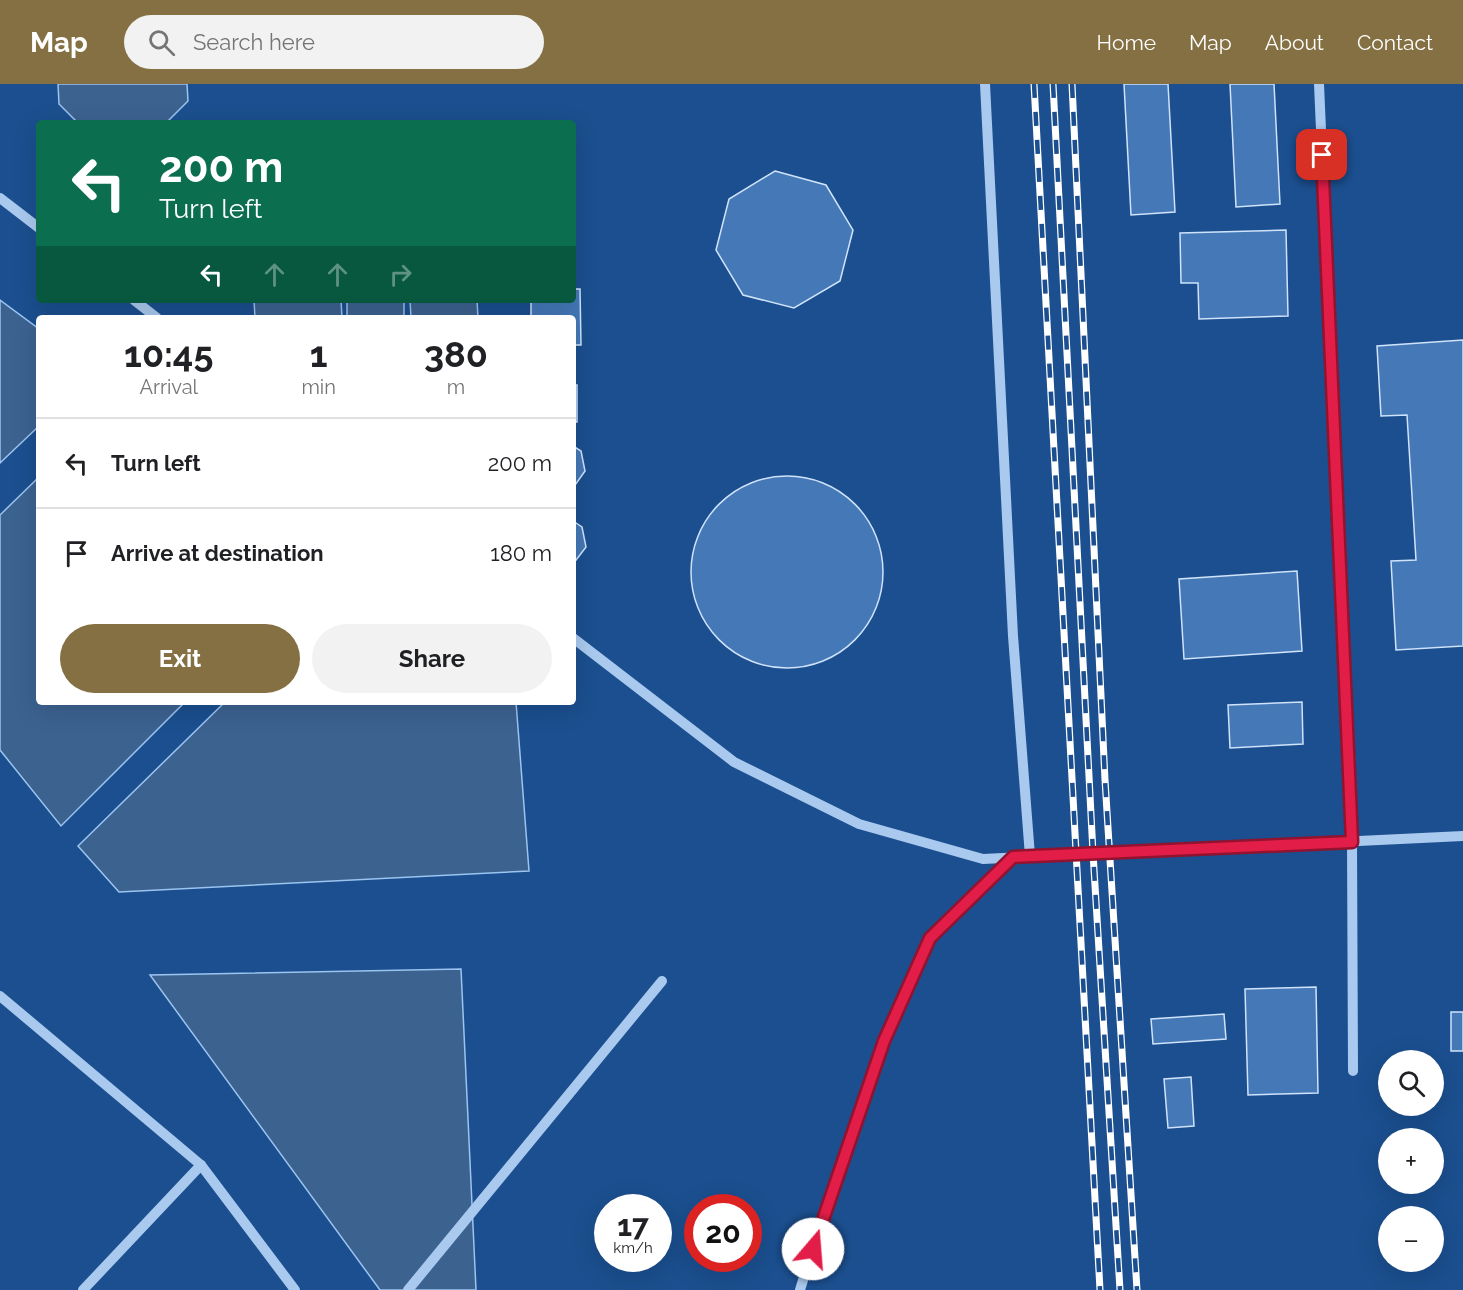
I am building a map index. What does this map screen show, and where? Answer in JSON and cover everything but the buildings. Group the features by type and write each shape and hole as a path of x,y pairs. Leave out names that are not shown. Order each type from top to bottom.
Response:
{"street":[{"path":"985,84 1013,636 1030,856"},
{"path":"1319,84 1352,842 1353,1071"},
{"path":"0,198 36,226"},
{"path":"138,303 154,315"},
{"path":"576,640 734,762 859,824 983,858 1463,836"},
{"path":"800,1290 819,1228 884,1041 930,938 1013,857"},
{"path":"408,1290 662,981"},
{"path":"0,996 201,1165 295,1290"},
{"path":"83,1290 201,1165"}],"water":[{"path":"58,84 187,84 188,101 169,120 75,120 59,104"},
{"path":"0,300 36,327 36,429 0,463"},
{"path":"254,303 341,303 342,315 255,315"},
{"path":"347,303 404,303 404,315 347,315"},
{"path":"410,303 477,303 478,315 411,315"},
{"path":"36,480 36,705 182,705 61,826 0,750 0,515"},
{"path":"222,705 516,705 529,871 119,892 78,846"},
{"path":"461,969 476,1290 380,1290 150,975"}],"railway":[{"path":"1034,84 1100,1290"},
{"path":"1053,84 1093,853 1120,1290"},
{"path":"1072,84 1105,780 1137,1290"}],"route":[{"path":"813,1249 884,1041 930,938 1013,857 1352,842 1322,155"}]}
